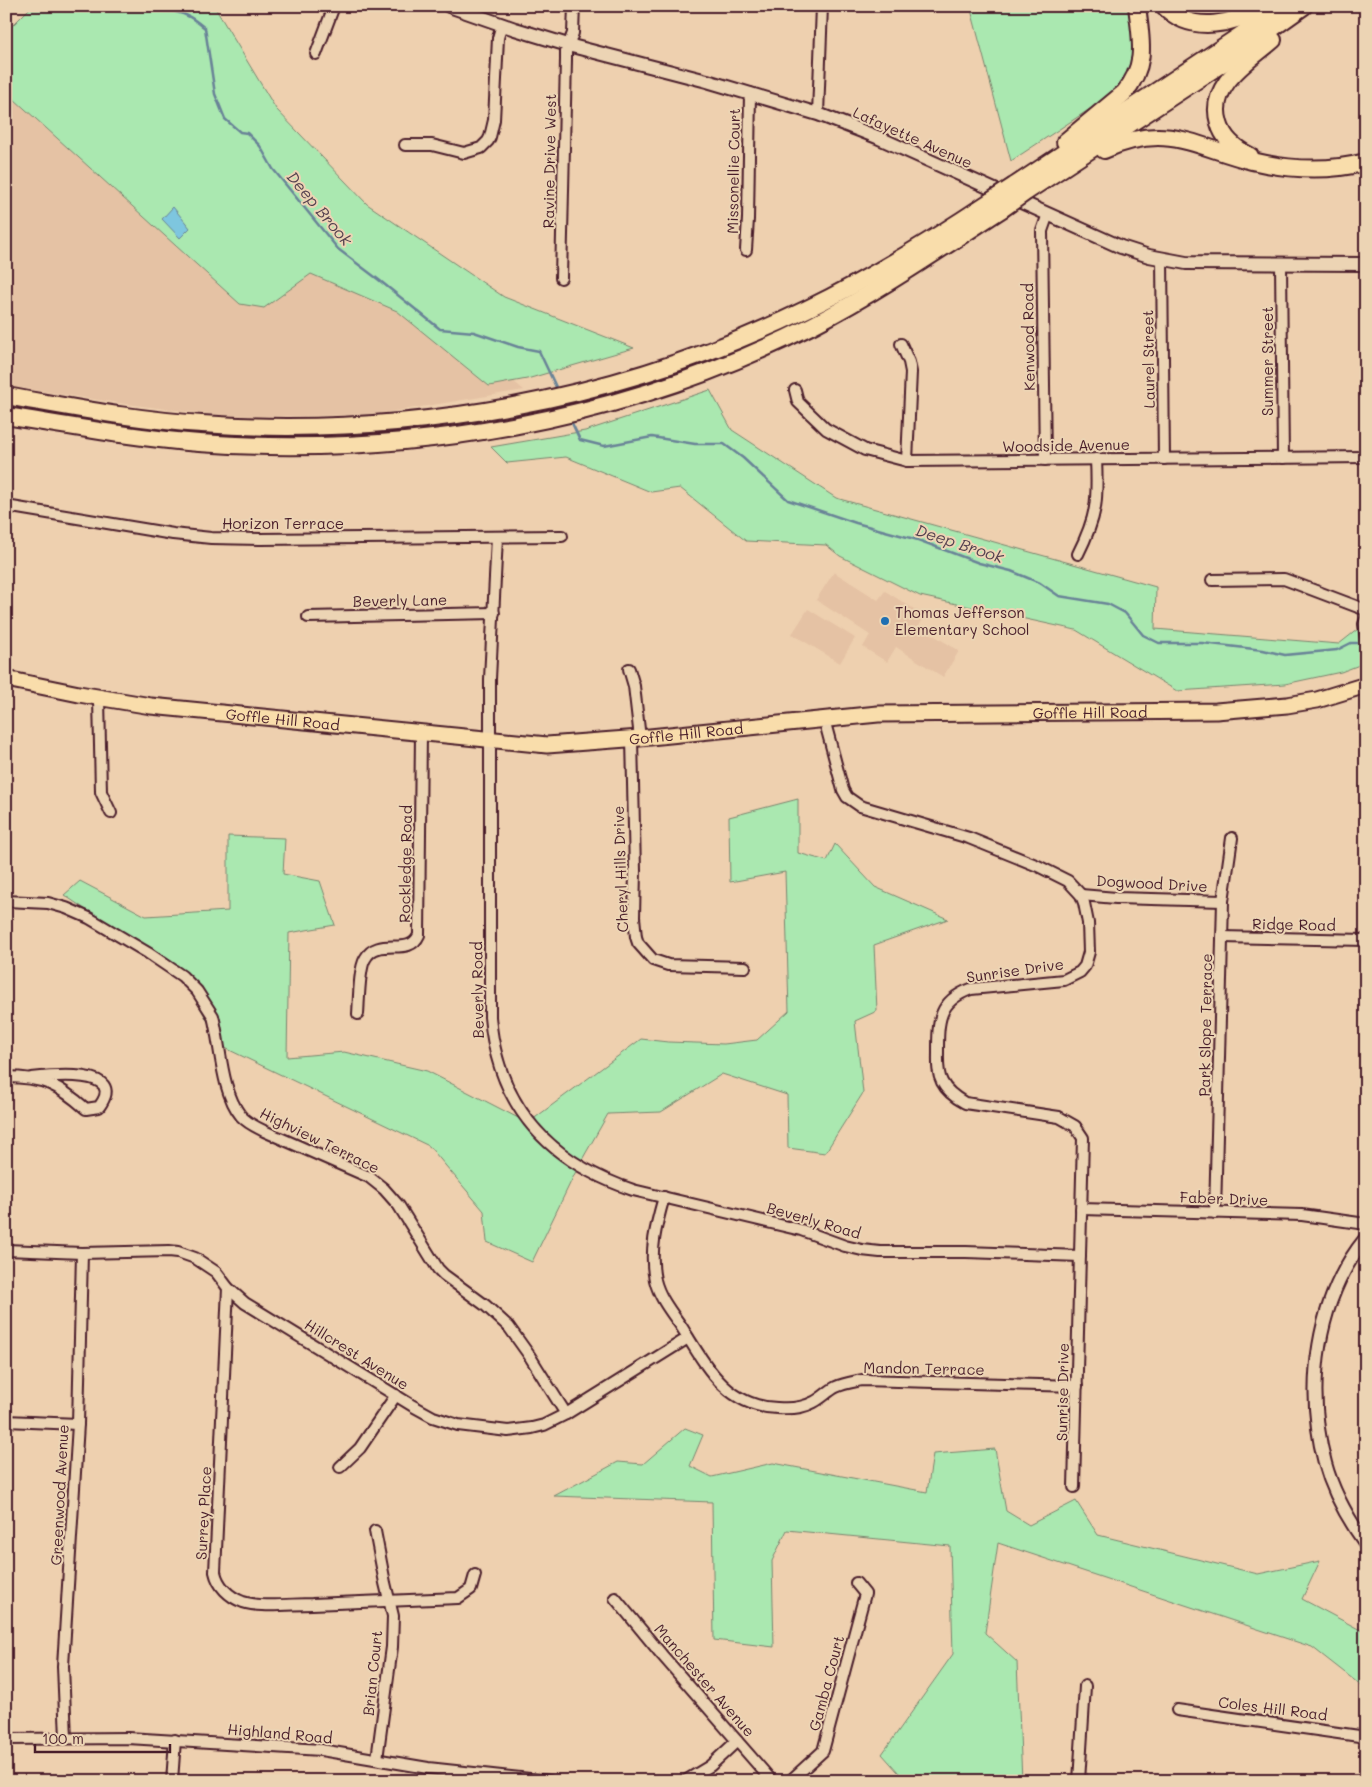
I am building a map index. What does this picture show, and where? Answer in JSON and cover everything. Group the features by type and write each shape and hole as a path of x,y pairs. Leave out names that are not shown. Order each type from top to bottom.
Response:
{"highway":[{"path":"1020,189 1114,101 1131,84 1138,73 1142,53 1136,6"},
{"path":"1164,6 1178,17 1189,22 1212,24 1237,20 1267,6"},
{"path":"6,416 164,440 230,445 298,446 364,444 432,438 531,423 661,388 716,369 767,347 812,326 872,293 1282,6"},
{"path":"1059,171 1223,63 1304,6"},
{"path":"1268,164 1243,152 1226,137 1220,128 1217,117 1218,97 1222,88 1238,70 1310,6"},
{"path":"1020,189 1122,142 1152,137 1184,140 1240,158 1293,168 1318,169 1349,166 1366,162"},
{"path":"6,396 166,421 232,426 281,427 331,427 396,423 462,416 528,404 626,379 687,360 744,337 805,310 863,280 996,205"}],"main road":[{"name":"Goffle Hill Road","path":"6,680 151,706 547,745 878,714 1216,711 1287,705 1317,700 1366,685"}],"street":[{"path":"316,54 334,6"},
{"name":"Lafayette Avenue","path":"449,6 568,44 750,93 818,114 876,137 1121,247 1162,259 1186,264 1366,264"},
{"name":"Ravine Drive West","path":"561,278 566,60 568,44 573,33 574,6"},
{"path":"818,114 822,6"},
{"path":"405,146 432,145 464,153 481,148 488,141 494,126 498,38 502,24"},
{"name":"Missonellie Court","path":"746,250 750,93"},
{"name":"Kenwood Road","path":"1045,460 1042,231 1048,214"},
{"name":"Laurel Street","path":"1162,259 1164,459"},
{"name":"Summer Street","path":"1281,264 1283,458"},
{"path":"900,344 909,362 910,372 908,461"},
{"name":"Woodside Avenue","path":"795,390 798,402 826,429 865,450 908,461 1366,457"},
{"path":"1078,554 1089,532 1095,512 1097,488 1096,459"},
{"name":"Horizon Terrace","path":"6,506 173,534 211,538 260,540 562,536"},
{"name":"Beverly Road","path":"497,537 490,662 490,1017 494,1051 499,1068 521,1111 538,1134 581,1167 597,1176 633,1190 801,1230 862,1250 880,1252 970,1252 1080,1256"},
{"path":"1212,580 1284,579 1366,610"},
{"name":"Beverly Lane","path":"308,617 494,613"},
{"path":"1366,618 1364,624 1366,637"},
{"name":"Cheryl Hills Drive","path":"629,669 634,686 636,738 634,917 638,944 653,960 668,965 745,967"},
{"path":"99,698 100,792 111,813"},
{"path":"824,719 843,790 852,802 969,838 1038,866 1068,881 1081,895"},
{"name":"Rockledge Road","path":"358,1014 362,966 368,954 382,946 409,945 419,935 421,733"},
{"name":"Park Slope Terrace","path":"1215,1213 1223,901 1232,838"},
{"name":"Dogwood Drive","path":"1081,895 1223,901"},
{"name":"Sunrise Drive","path":"1074,1487 1084,1145 1080,1132 1059,1117 965,1103 948,1091 942,1083 938,1066 938,1023 942,1011 953,998 971,989 1064,980 1073,977 1085,966 1089,952 1088,923 1081,895"},
{"name":"Highview Terrace","path":"6,901 48,903 78,912 163,962 191,983 213,1016 228,1087 232,1101 241,1116 264,1131 369,1177 384,1189 399,1206 438,1269 485,1305 509,1327 566,1414"},
{"name":"Ridge Road","path":"1222,938 1366,940"},
{"path":"6,1077 32,1078 64,1075 84,1077 96,1080 103,1085 106,1092 103,1102 99,1107 86,1109 54,1085 32,1078"},
{"name":"Mandon Terrace","path":"664,1197 653,1243 652,1260 655,1279 664,1300 712,1375 728,1391 750,1402 776,1408 805,1405 814,1402 835,1388 862,1380 1077,1386"},
{"name":"Faber Drive","path":"1081,1209 1302,1215 1366,1224"},
{"path":"1365,1542 1344,1510 1325,1463 1317,1426 1315,1378 1328,1308 1343,1273 1366,1238"},
{"name":"Hillcrest Avenue","path":"6,1250 82,1253 178,1252 206,1264 245,1303 433,1418 458,1425 496,1430 508,1431 544,1425 566,1414 688,1338"},
{"name":"Greenwood Avenue","path":"66,1738 63,1666 78,1424 82,1253"},
{"name":"Surrey Place","path":"228,1288 216,1572 220,1585 233,1597 252,1604 389,1601 458,1598 470,1589 475,1575"},
{"path":"340,1468 360,1448 396,1395"},
{"path":"6,1421 78,1424"},
{"name":"Brian Court","path":"376,1531 392,1616 392,1647 377,1759"},
{"name":"Gamba Court","path":"790,1781 823,1752 866,1594 856,1584"},
{"name":"Manchester Avenue","path":"615,1598 772,1781"},
{"path":"1079,1781 1086,1686"},
{"name":"Coles Hill Road","path":"1177,1710 1366,1737"},
{"name":"Highland Road","path":"6,1739 128,1738 321,1750 428,1768 549,1781"},
{"path":"172,1781 175,1740"},
{"path":"685,1781 710,1766 737,1741"}],"shaded area":[{"path":"6,39 350,248 524,390 372,415 231,417 118,403 6,386"},
{"name":"Thomas Jefferson Elementary School","path":"834,572 878,600 885,591 925,616 919,626 959,651 943,677 896,647 887,662 863,647 870,635 816,600"},
{"path":"808,609 855,638 840,663 792,634"}],"green space":[{"path":"32,6 214,6 276,109 367,204 504,297 634,348 527,379 489,386 397,311 311,274 264,308 240,304 14,99 6,100 6,32"},
{"path":"970,6 1129,6 1134,43 1133,61 1129,71 1114,93 1011,161"},
{"path":"710,390 732,430 836,498 1156,587 1155,629 1339,644 1358,629 1362,664 1341,672 1285,684 1177,691 1076,630 920,596 840,556 826,545 746,541 680,488 651,492 566,457 507,463 491,447 585,431"},
{"path":"798,799 798,853 827,861 835,844 875,887 948,919 874,945 877,1011 855,1021 863,1093 825,1153 788,1148 787,1095 722,1074 661,1112 608,1114 579,1165 532,1262 487,1242 484,1211 429,1146 221,1046 182,974 64,895 80,881 146,916 228,911 228,836 285,838 283,874 320,881 335,925 289,933 287,1057 344,1052 427,1071 528,1123 641,1039 724,1044 757,1040 789,1011 785,872 730,882 729,817"},
{"path":"685,1428 703,1435 690,1466 712,1477 773,1463 927,1492 933,1454 995,1449 1006,1511 1029,1525 1076,1501 1098,1535 1258,1574 1320,1561 1302,1599 1366,1633 1366,1736 1360,1735 1363,1687 1312,1647 998,1543 985,1633 1017,1662 1022,1781 906,1781 882,1754 953,1654 950,1546 787,1530 772,1561 774,1647 714,1640 712,1502 554,1496 618,1462 643,1464"}],"water":[{"path":"173,207 190,228 180,238 162,219"}],"waterway":[{"name":"Deep Brook","path":"152,6 161,10 184,14 205,28 215,94 225,119 240,132 247,133 260,146 273,169 338,249 440,329 474,332 518,347 539,351 556,387"},
{"name":"Deep Brook","path":"572,423 580,440 604,446 652,437 695,444 724,444 743,458 788,500 856,523 918,540 979,563 1011,571 1040,583 1059,596 1108,604 1125,613 1143,635 1159,643 1202,643 1263,650 1285,655 1337,650 1351,643 1357,643"}],"place":[{"name":"Thomas Jefferson Elementary School","path":"885,621"}]}
